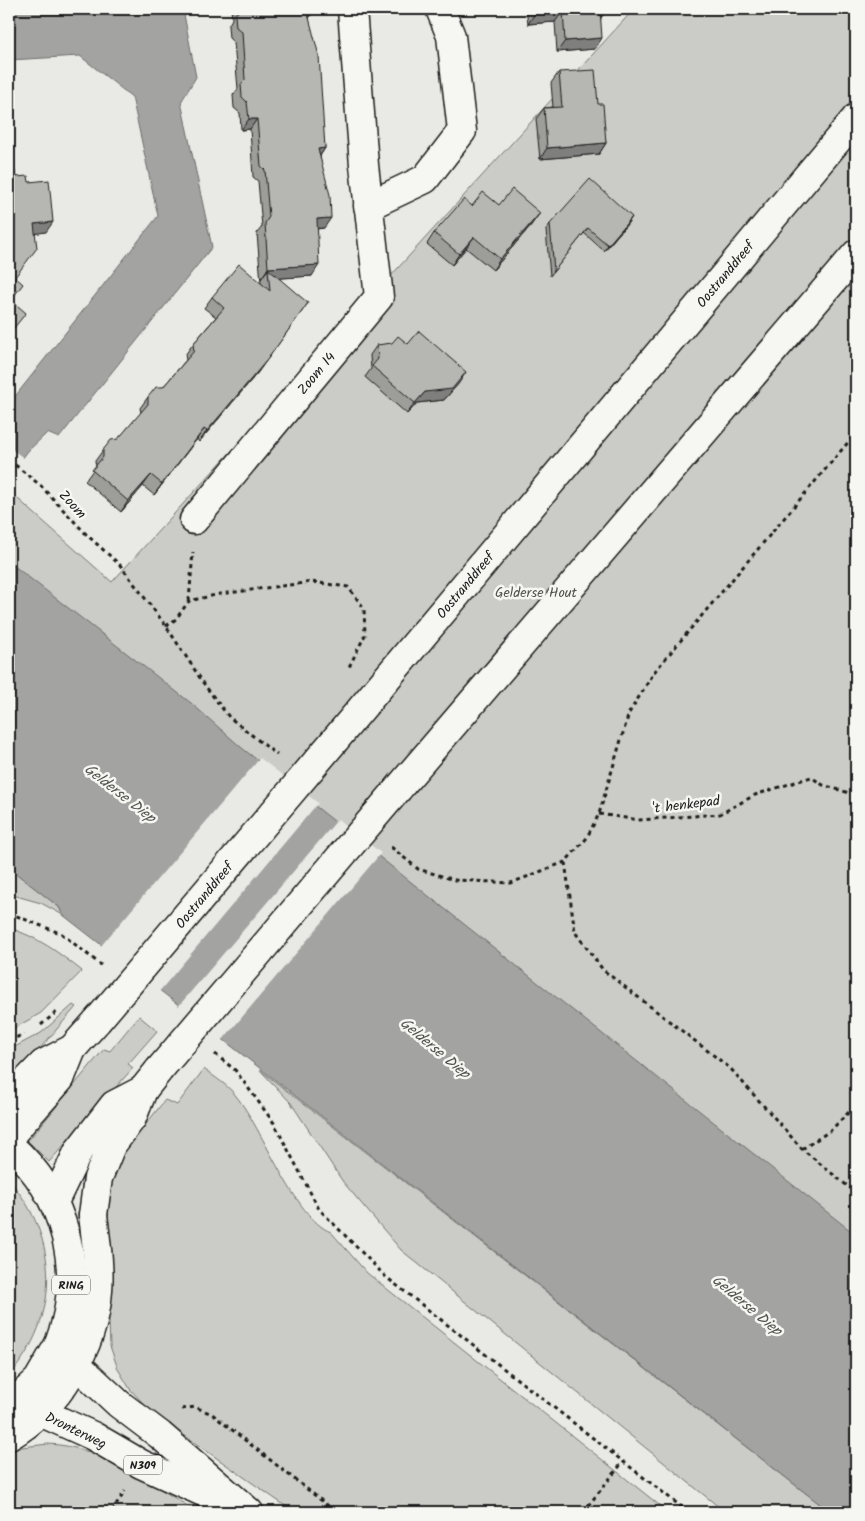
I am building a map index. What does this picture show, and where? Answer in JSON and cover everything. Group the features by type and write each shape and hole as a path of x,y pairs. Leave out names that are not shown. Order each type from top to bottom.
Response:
{"main road":[{"name":"Zoom 14","path":"194,520 380,297 368,206 352,9"},
{"path":"368,206 425,179 462,131 451,36 440,9"},
{"name":"Oostranddreef","path":"9,1137 60,1079 72,1049 335,740 856,118"},
{"name":"RING","path":"9,1407 67,1354 87,1339 98,1291 93,1215 98,1178 111,1146 132,1118 151,1080 856,254"},
{"name":"Oostranddreef","path":"9,1099 43,1064 72,1049"},
{"name":"RING","path":"54,1202 79,1150 114,1105 151,1080"},
{"name":"RING","path":"9,1146 24,1158 43,1180 54,1202 68,1246 71,1271 67,1354 60,1389 40,1412 9,1436"},
{"name":"Dronterweg","path":"67,1354 119,1404 160,1435 248,1512"},
{"name":"Dronterweg","path":"40,1412 93,1436 141,1464 248,1512"}],"path":[{"path":"468,881 511,883 565,862 586,839 599,814 629,713 655,671 856,432"},
{"name":"Zoom","path":"9,460 40,485 87,535 120,565 166,626 176,619 189,601"},
{"path":"194,520 189,601 220,594 312,582 348,587 364,608 365,635 344,677"},
{"name":"'t henkepad","path":"599,814 639,820 720,814 756,795 811,777 823,785 856,795"},
{"path":"565,862 575,932 603,970 730,1068 802,1149 856,1194"},
{"path":"9,913 62,934 109,971"},
{"path":"35,1028 64,1006"},
{"path":"9,1041 29,1031"},
{"path":"211,1051 235,1070 274,1123 319,1209 386,1277 688,1512"},
{"path":"802,1149 830,1131 856,1105"},
{"path":"582,1512 623,1462"}],"green space":[{"name":"Gelderse Hout","path":"634,9 856,9 856,1285 9,562 9,491 112,582"},
{"path":"9,868 59,907 63,915 41,903 9,894"},
{"path":"9,928 47,946 82,971 41,1013 9,1031"},
{"path":"73,1005 76,1007 31,1059 9,1080 9,1050 41,1033"},
{"path":"139,1016 157,1031 128,1064 133,1068 49,1162 28,1141 104,1049 110,1051"},
{"path":"204,1069 236,1096 305,1210 318,1224 331,1232 367,1273 668,1512 294,1512 152,1413 130,1389 118,1369 110,1346 105,1227 107,1197 119,1162 127,1148 165,1100 177,1105"},
{"path":"260,1070 830,1512 725,1512 401,1250 343,1182 291,1103"},
{"path":"9,1180 26,1203 38,1227 45,1252 48,1278 45,1303 38,1329 26,1353 9,1376"},
{"path":"48,1444 68,1446 107,1459 198,1512 9,1512 9,1452 22,1447"}],"water":[{"path":"9,9 183,9 196,77 181,102 212,247 59,438 47,433 28,451 9,476 9,404 158,216 132,97 80,56 9,60"},
{"name":"Gelderse Diep","path":"9,562 191,703 242,748 856,1235 856,1512 830,1512 63,915 59,907 9,868"}],"pier":[{"path":"9,447 25,459 14,474 9,469"},
{"path":"260,758 318,803 158,993 100,947"},
{"path":"338,819 381,853 221,1042 177,1008"}],"building":[{"path":"240,9 315,9 307,10 319,56 325,148 318,149 330,195 331,218 317,219 319,265 268,268 265,223 269,217 265,170 261,166 257,119 249,119 247,102 242,97 241,84 245,80 242,32 236,27 235,15"},
{"path":"535,9 600,9 602,38 565,41 563,11 535,13"},
{"path":"595,70 598,104 603,104 606,143 547,148 544,108 562,107 559,72"},
{"path":"9,157 13,161 16,177 28,176 29,182 49,180 53,222 34,224 37,248 15,277 23,284 11,300 26,313 9,334"},
{"path":"590,179 632,217 608,245 588,228 554,271 550,224"},
{"path":"512,189 540,213 500,259 474,237 459,254 434,233 464,199 472,206 483,192 499,205"},
{"path":"239,264 270,291 268,269 308,303 267,360 207,431 204,429 162,484 151,475 128,501 92,470 103,457 103,450 111,440 118,439 148,404 148,397 156,387 163,387 194,351 193,344 224,308 212,297"},
{"path":"419,331 466,372 452,389 425,392 415,403 372,366 378,359 377,345 392,343 398,336 408,344"}]}
